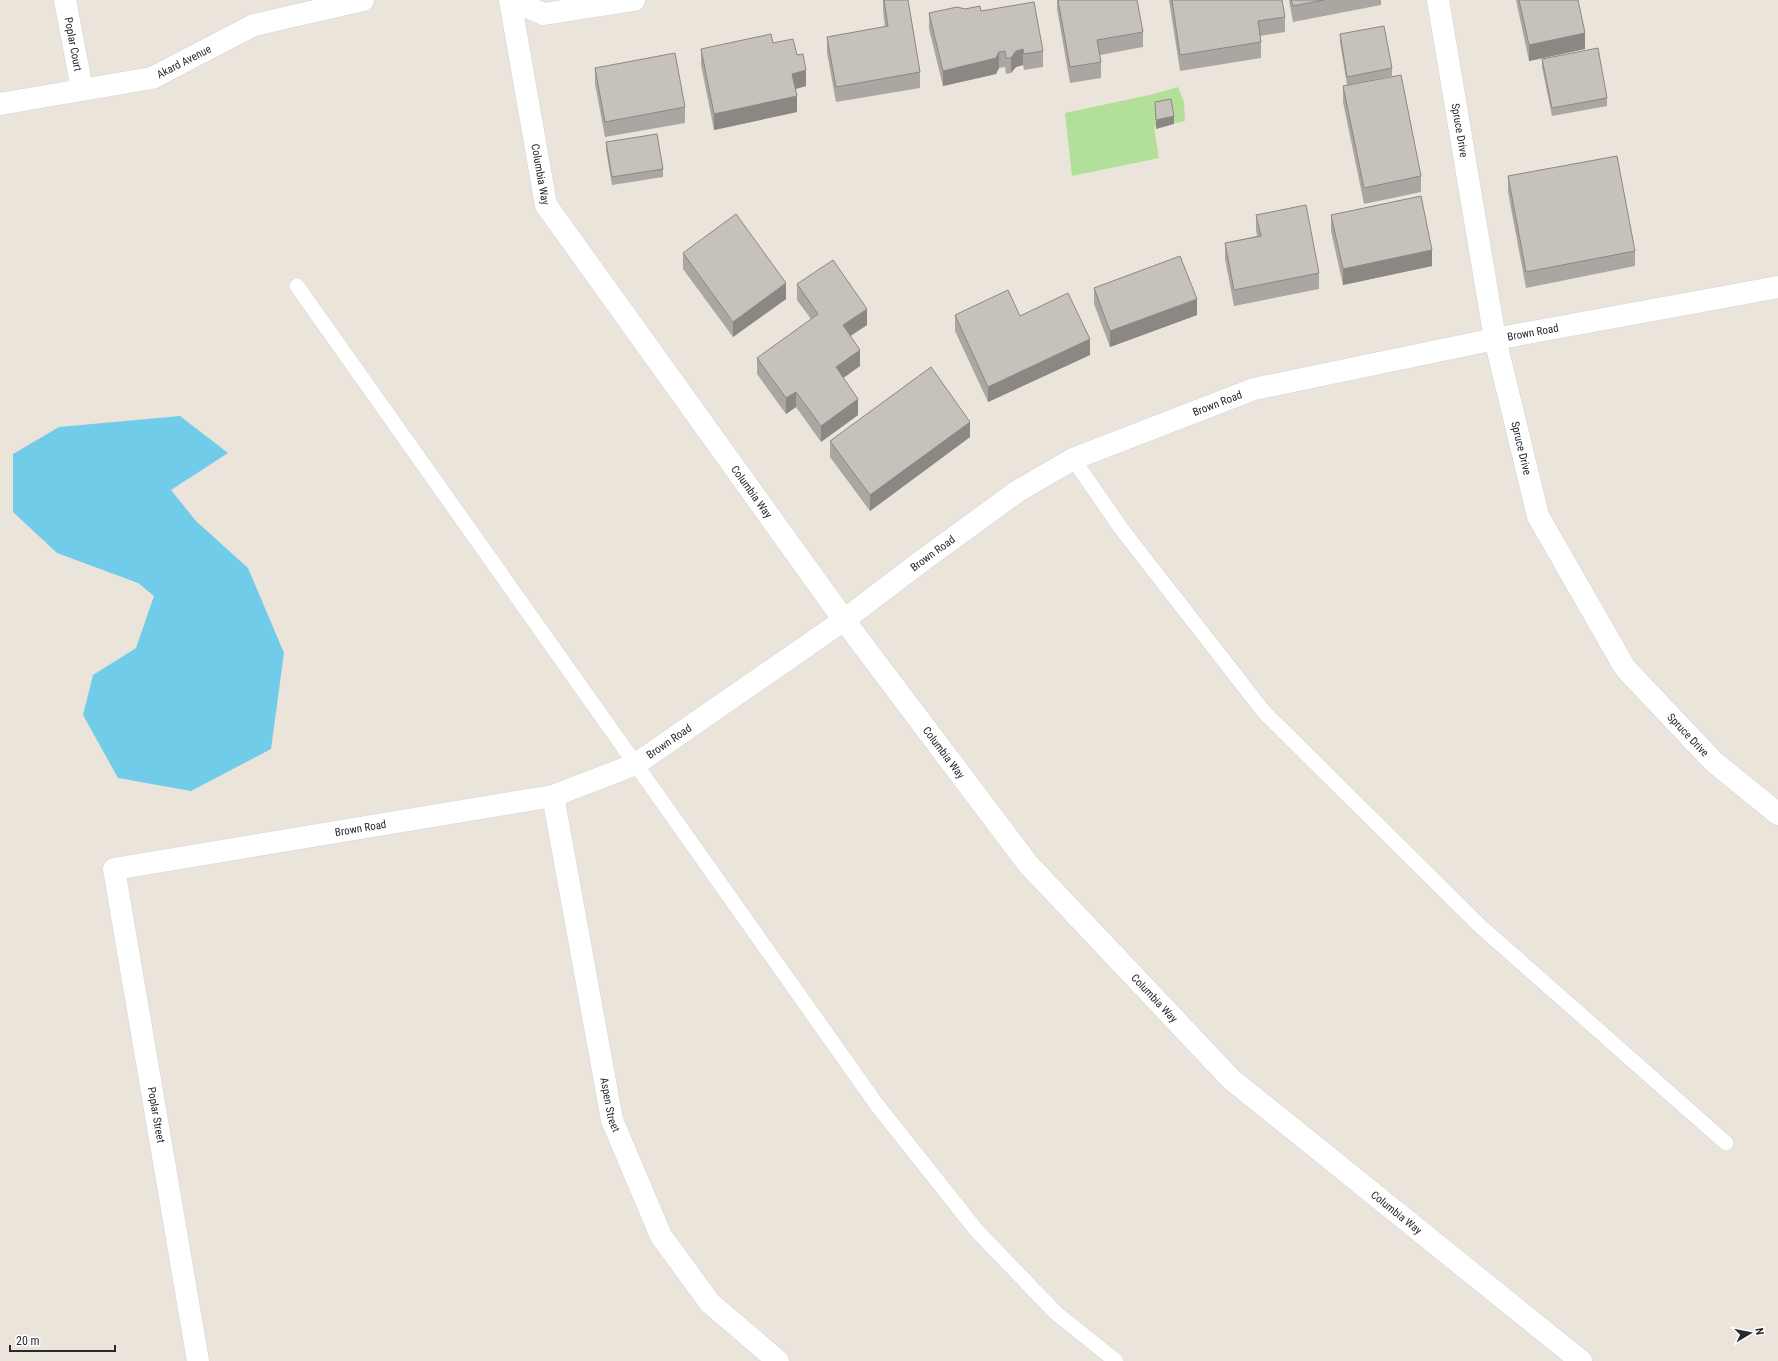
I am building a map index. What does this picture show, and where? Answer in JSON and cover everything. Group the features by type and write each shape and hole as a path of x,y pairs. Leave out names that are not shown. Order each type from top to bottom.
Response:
{"street":[{"name":"Poplar Court","path":"65,0 82,89"},
{"name":"Akard Avenue","path":"0,104 152,78 254,25 362,0"},
{"path":"510,0 544,14 634,0"},
{"name":"Columbia Way","path":"510,0 546,205 844,620 1028,864 1232,1079 1582,1361"},
{"name":"Spruce Drive","path":"1438,0 1495,339 1538,516 1625,668 1714,762 1778,814"},
{"name":"Brown Road","path":"114,869 553,796 636,764 844,620 1018,491 1073,459 1254,389 1495,339 1778,287"},
{"name":"Aspen Street","path":"553,796 612,1120 661,1236 710,1303 778,1361"},
{"name":"Poplar Street","path":"114,869 198,1361"}],"lane":[{"path":"297,286 877,1105 978,1231 1056,1313 1116,1361"},
{"path":"1073,459 1123,531 1264,712 1480,926 1726,1143"}],"green space":[{"path":"1178,87 1184,102 1185,121 1154,127 1159,158 1072,176 1065,113 1154,94"}],"water":[{"path":"180,416 228,453 171,490 196,521 248,568 284,653 271,749 191,791 118,778 83,715 93,675 136,648 154,596 138,583 57,553 13,512 13,454 59,427"}],"building":[{"path":"884,0 908,0 920,72 836,87 827,37 888,26"},
{"path":"1058,0 1137,0 1143,32 1097,40 1101,62 1070,67"},
{"path":"1172,0 1282,0 1285,17 1258,21 1261,42 1180,55"},
{"path":"1291,0 1324,0 1293,6"},
{"path":"1519,0 1578,0 1585,33 1529,45"},
{"path":"1034,2 1043,51 1024,54 1023,49 1016,51 1011,58 1006,58 1005,51 999,52 996,58 943,71 929,13 957,7 965,9 980,6 981,11"},
{"path":"1384,26 1392,68 1347,77 1340,34"},
{"path":"771,34 773,43 793,39 797,55 803,54 806,70 792,74 797,96 714,114 701,49"},
{"path":"1598,48 1607,98 1552,108 1542,59"},
{"path":"675,53 685,107 605,122 595,68"},
{"path":"1401,75 1421,176 1364,188 1343,86"},
{"path":"1171,99 1174,116 1156,120 1155,102"},
{"path":"657,134 663,169 612,177 606,142"},
{"path":"1617,156 1635,251 1526,272 1508,176"},
{"path":"1421,196 1432,250 1343,269 1331,215"},
{"path":"1306,205 1319,273 1234,290 1225,243 1261,236 1256,215"},
{"path":"736,214 786,283 733,322 683,253"},
{"path":"1180,256 1197,299 1110,331 1094,288"},
{"path":"833,260 867,309 843,325 860,350 836,367 858,399 821,426 796,392 786,398 757,358 818,314 797,284"},
{"path":"1008,290 1020,316 1068,293 1090,339 988,387 955,315"},
{"path":"931,367 970,422 870,495 830,441"}]}
